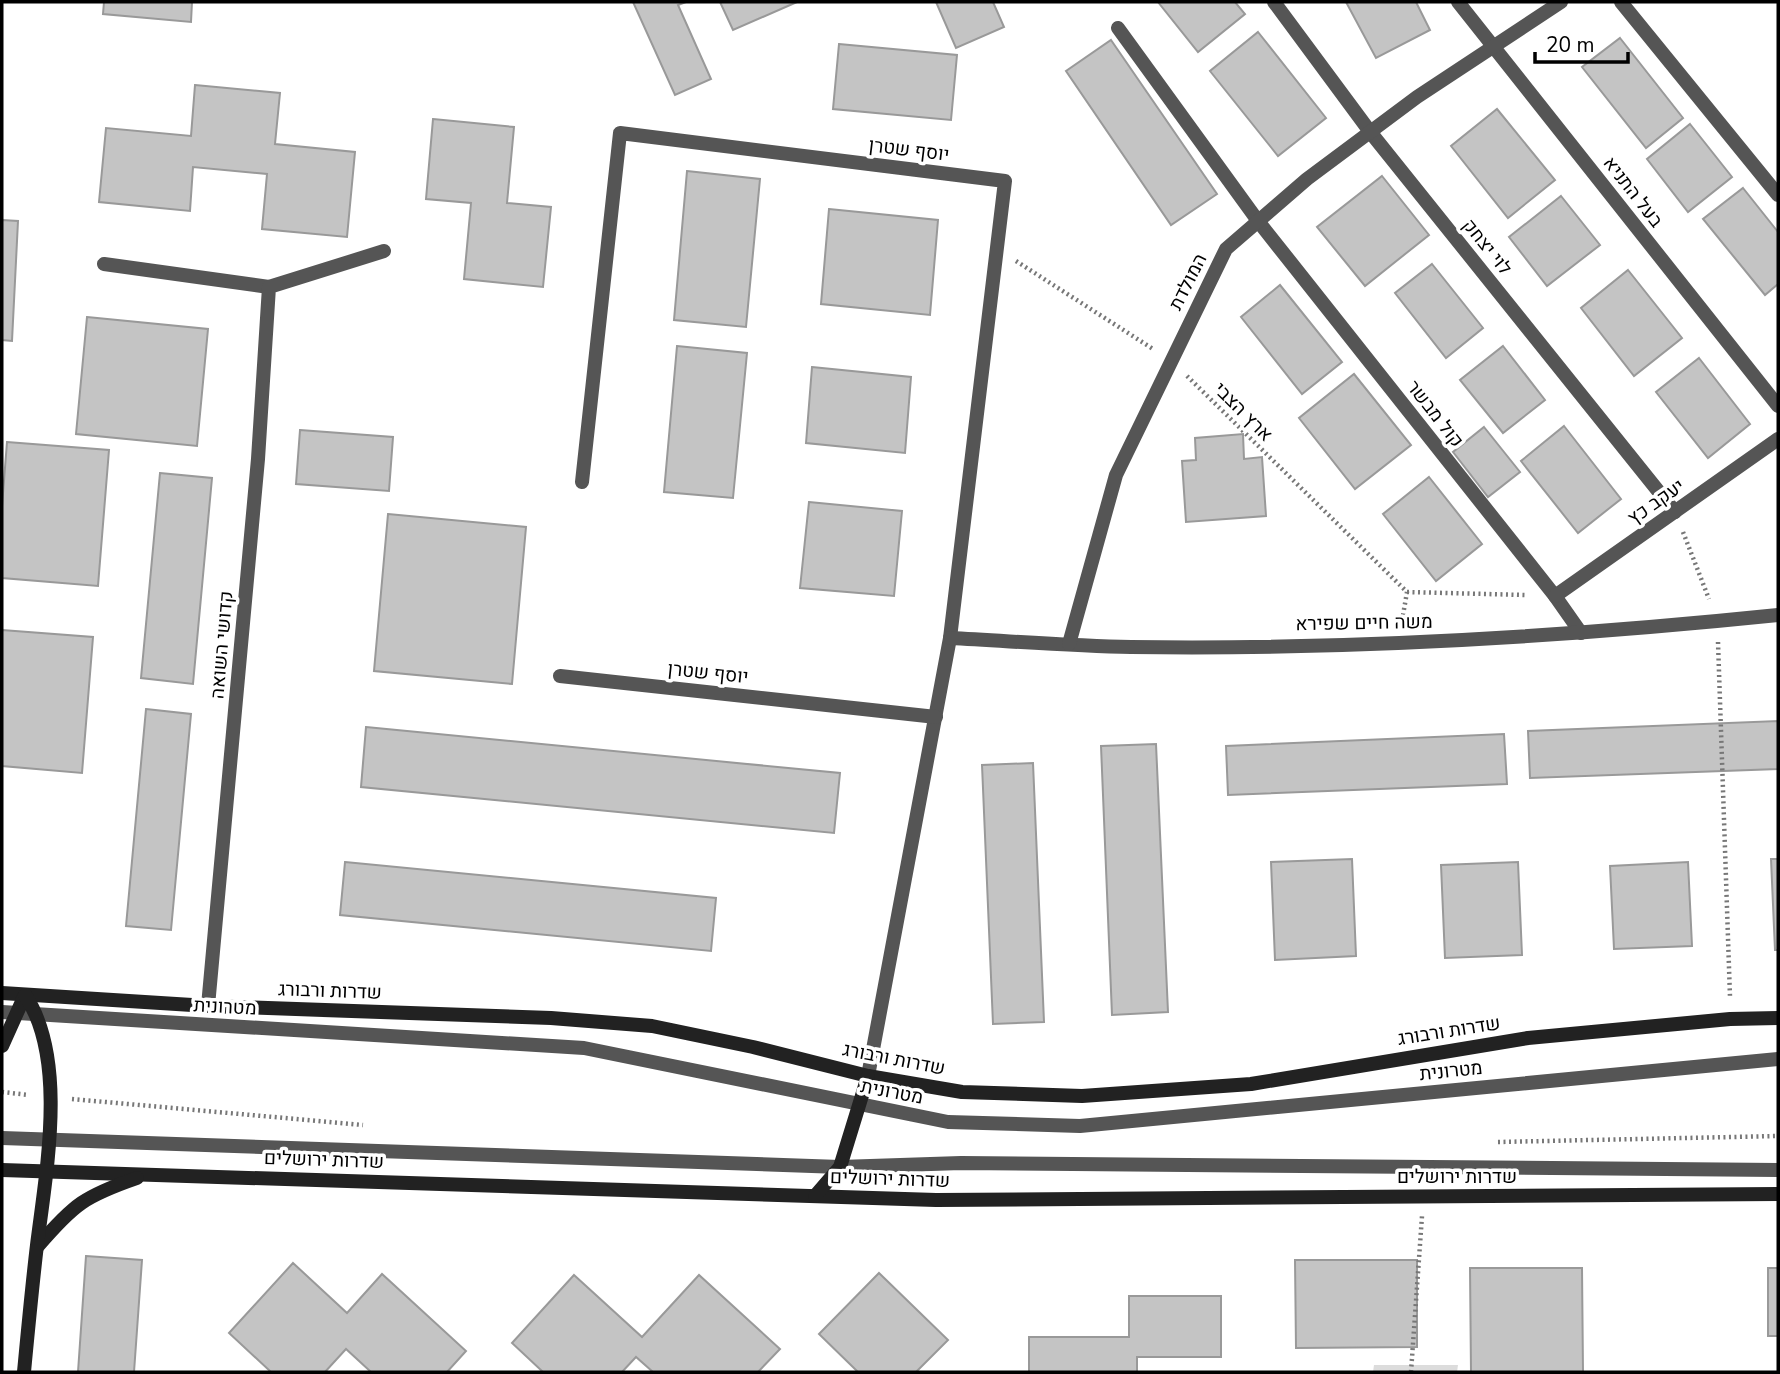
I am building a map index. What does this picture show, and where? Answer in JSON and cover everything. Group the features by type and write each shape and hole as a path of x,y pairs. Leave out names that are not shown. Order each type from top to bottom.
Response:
{"main road":[{"name":"שדרות ורבורג","path":"2,993 208,1006 551,1018 652,1026 753,1047 868,1076 962,1092 1082,1096 1251,1084 1528,1038 1730,1018 1778,1018"},
{"path":"2,1046 8,1012 24,995 38,1015 51,1097 46,1173 24,1372"},
{"path":"815,1196 840,1167 868,1076"},
{"name":"שדרות ירושלים","path":"2,1170 936,1200 1778,1194"},
{"path":"37,1247 66,1214 93,1193 148,1174"}],"street":[{"name":"לוי יצחק","path":"1275,2 1371,133 1675,512"},
{"name":"בעל התניא","path":"1458,2 1778,406"},
{"name":"המולדת","path":"1069,644 1116,475 1226,249 1307,179 1417,97 1562,2"},
{"path":"1621,2 1778,195"},
{"name":"קול מבשר","path":"1118,28 1258,221 1555,596 1581,633"},
{"name":"יוסף שטרן","path":"582,482 620,133 1005,181 950,638 868,1076"},
{"path":"104,264 269,287 384,251"},
{"name":"קדושי השואה","path":"208,1006 258,460 269,287"},
{"name":"יעקב כץ","path":"1555,596 1778,439"},
{"name":"משה חיים שפירא","path":"950,638 1131,647 1398,643 1581,633 1778,615"},
{"name":"יוסף שטרן","path":"560,676 936,717"},
{"name":"מטרונית","path":"8,1012 584,1048 948,1122 1080,1126 1778,1059"},
{"path":"2,1138 840,1167 961,1163 1778,1170"}],"path":[{"name":"ארץ הצבי","path":"997,249 1170,360 1407,592"},
{"path":"1675,512 1717,621 1730,1018"},
{"path":"1398,643 1407,592 1555,596"},
{"path":"1411,1372 1423,1196"}],"shaded area":[{"path":"1374,1365 1458,1365 1457,1372 1373,1372"}],"building":[{"path":"104,2 192,2 191,22 103,14"},
{"path":"633,2 686,2 678,5 711,79 675,95"},
{"path":"720,2 797,2 733,30"},
{"path":"936,2 993,2 1004,27 956,48"},
{"path":"1158,2 1235,2 1245,14 1198,52"},
{"path":"1346,2 1416,2 1430,30 1376,58"},
{"path":"1258,32 1326,118 1278,156 1210,71"},
{"path":"1620,38 1683,118 1646,148 1582,67"},
{"path":"1111,40 1217,194 1171,225 1066,71"},
{"path":"839,44 957,55 951,120 833,109"},
{"path":"195,85 280,93 275,144 355,152 347,237 262,229 267,174 193,167 190,211 99,202 106,128 191,136"},
{"path":"1497,109 1555,180 1508,218 1451,146"},
{"path":"433,119 514,127 507,203 551,207 543,287 464,279 471,203 426,199"},
{"path":"1690,124 1732,177 1688,212 1647,159"},
{"path":"687,171 760,179 746,327 674,320"},
{"path":"1382,176 1429,235 1365,286 1317,227"},
{"path":"1743,188 1778,232 1778,284 1765,295 1703,219"},
{"path":"1561,196 1600,245 1547,286 1509,237"},
{"path":"829,209 938,220 930,315 821,304"},
{"path":"2,220 18,221 12,341 2,340"},
{"path":"1432,264 1483,328 1446,358 1395,293"},
{"path":"1628,270 1682,338 1634,376 1581,308"},
{"path":"1280,285 1342,362 1302,394 1241,317"},
{"path":"87,317 208,329 197,446 76,434"},
{"path":"677,346 747,353 733,498 664,492"},
{"path":"1503,346 1545,400 1503,433 1460,380"},
{"path":"1699,358 1750,424 1708,458 1656,392"},
{"path":"812,367 911,377 905,453 806,443"},
{"path":"1354,374 1411,445 1355,489 1299,418"},
{"path":"1564,426 1621,499 1578,533 1521,461"},
{"path":"1484,427 1520,472 1488,497 1453,452"},
{"path":"300,430 393,437 389,491 296,484"},
{"path":"1243,434 1244,459 1262,457 1266,516 1186,522 1182,461 1196,460 1195,438"},
{"path":"7,442 109,450 98,586 2,578 2,506"},
{"path":"160,473 212,478 193,684 141,678"},
{"path":"1429,477 1482,544 1436,581 1383,514"},
{"path":"809,502 902,511 894,596 800,588"},
{"path":"388,514 526,527 512,684 374,671"},
{"path":"2,630 93,637 82,773 2,766"},
{"path":"146,709 191,714 171,930 126,926"},
{"path":"1778,721 1778,769 1530,778 1528,731"},
{"path":"366,727 840,773 834,833 361,787"},
{"path":"1504,734 1507,784 1228,795 1226,746"},
{"path":"1156,744 1168,1012 1112,1015 1101,746"},
{"path":"1033,763 1044,1022 993,1024 982,765"},
{"path":"1352,859 1356,956 1275,960 1271,862"},
{"path":"1771,859 1778,859 1778,950 1775,950"},
{"path":"345,862 716,898 711,951 340,915"},
{"path":"1518,862 1522,955 1445,958 1441,865"},
{"path":"1688,862 1692,946 1614,949 1610,866"},
{"path":"86,1256 142,1260 134,1372 78,1372"},
{"path":"1295,1260 1417,1260 1417,1347 1296,1348"},
{"path":"293,1263 347,1313 382,1274 466,1351 447,1372 371,1372 346,1349 325,1372 271,1372 229,1333"},
{"path":"1470,1268 1582,1268 1583,1372 1471,1372"},
{"path":"1768,1268 1778,1268 1778,1336 1768,1336"},
{"path":"879,1273 948,1340 916,1372 858,1372 819,1334"},
{"path":"574,1275 642,1337 699,1275 780,1349 758,1372 653,1372 636,1357 622,1372 543,1372 512,1343"},
{"path":"1129,1296 1221,1296 1221,1357 1137,1357 1137,1372 1029,1372 1029,1337 1129,1337"}]}
